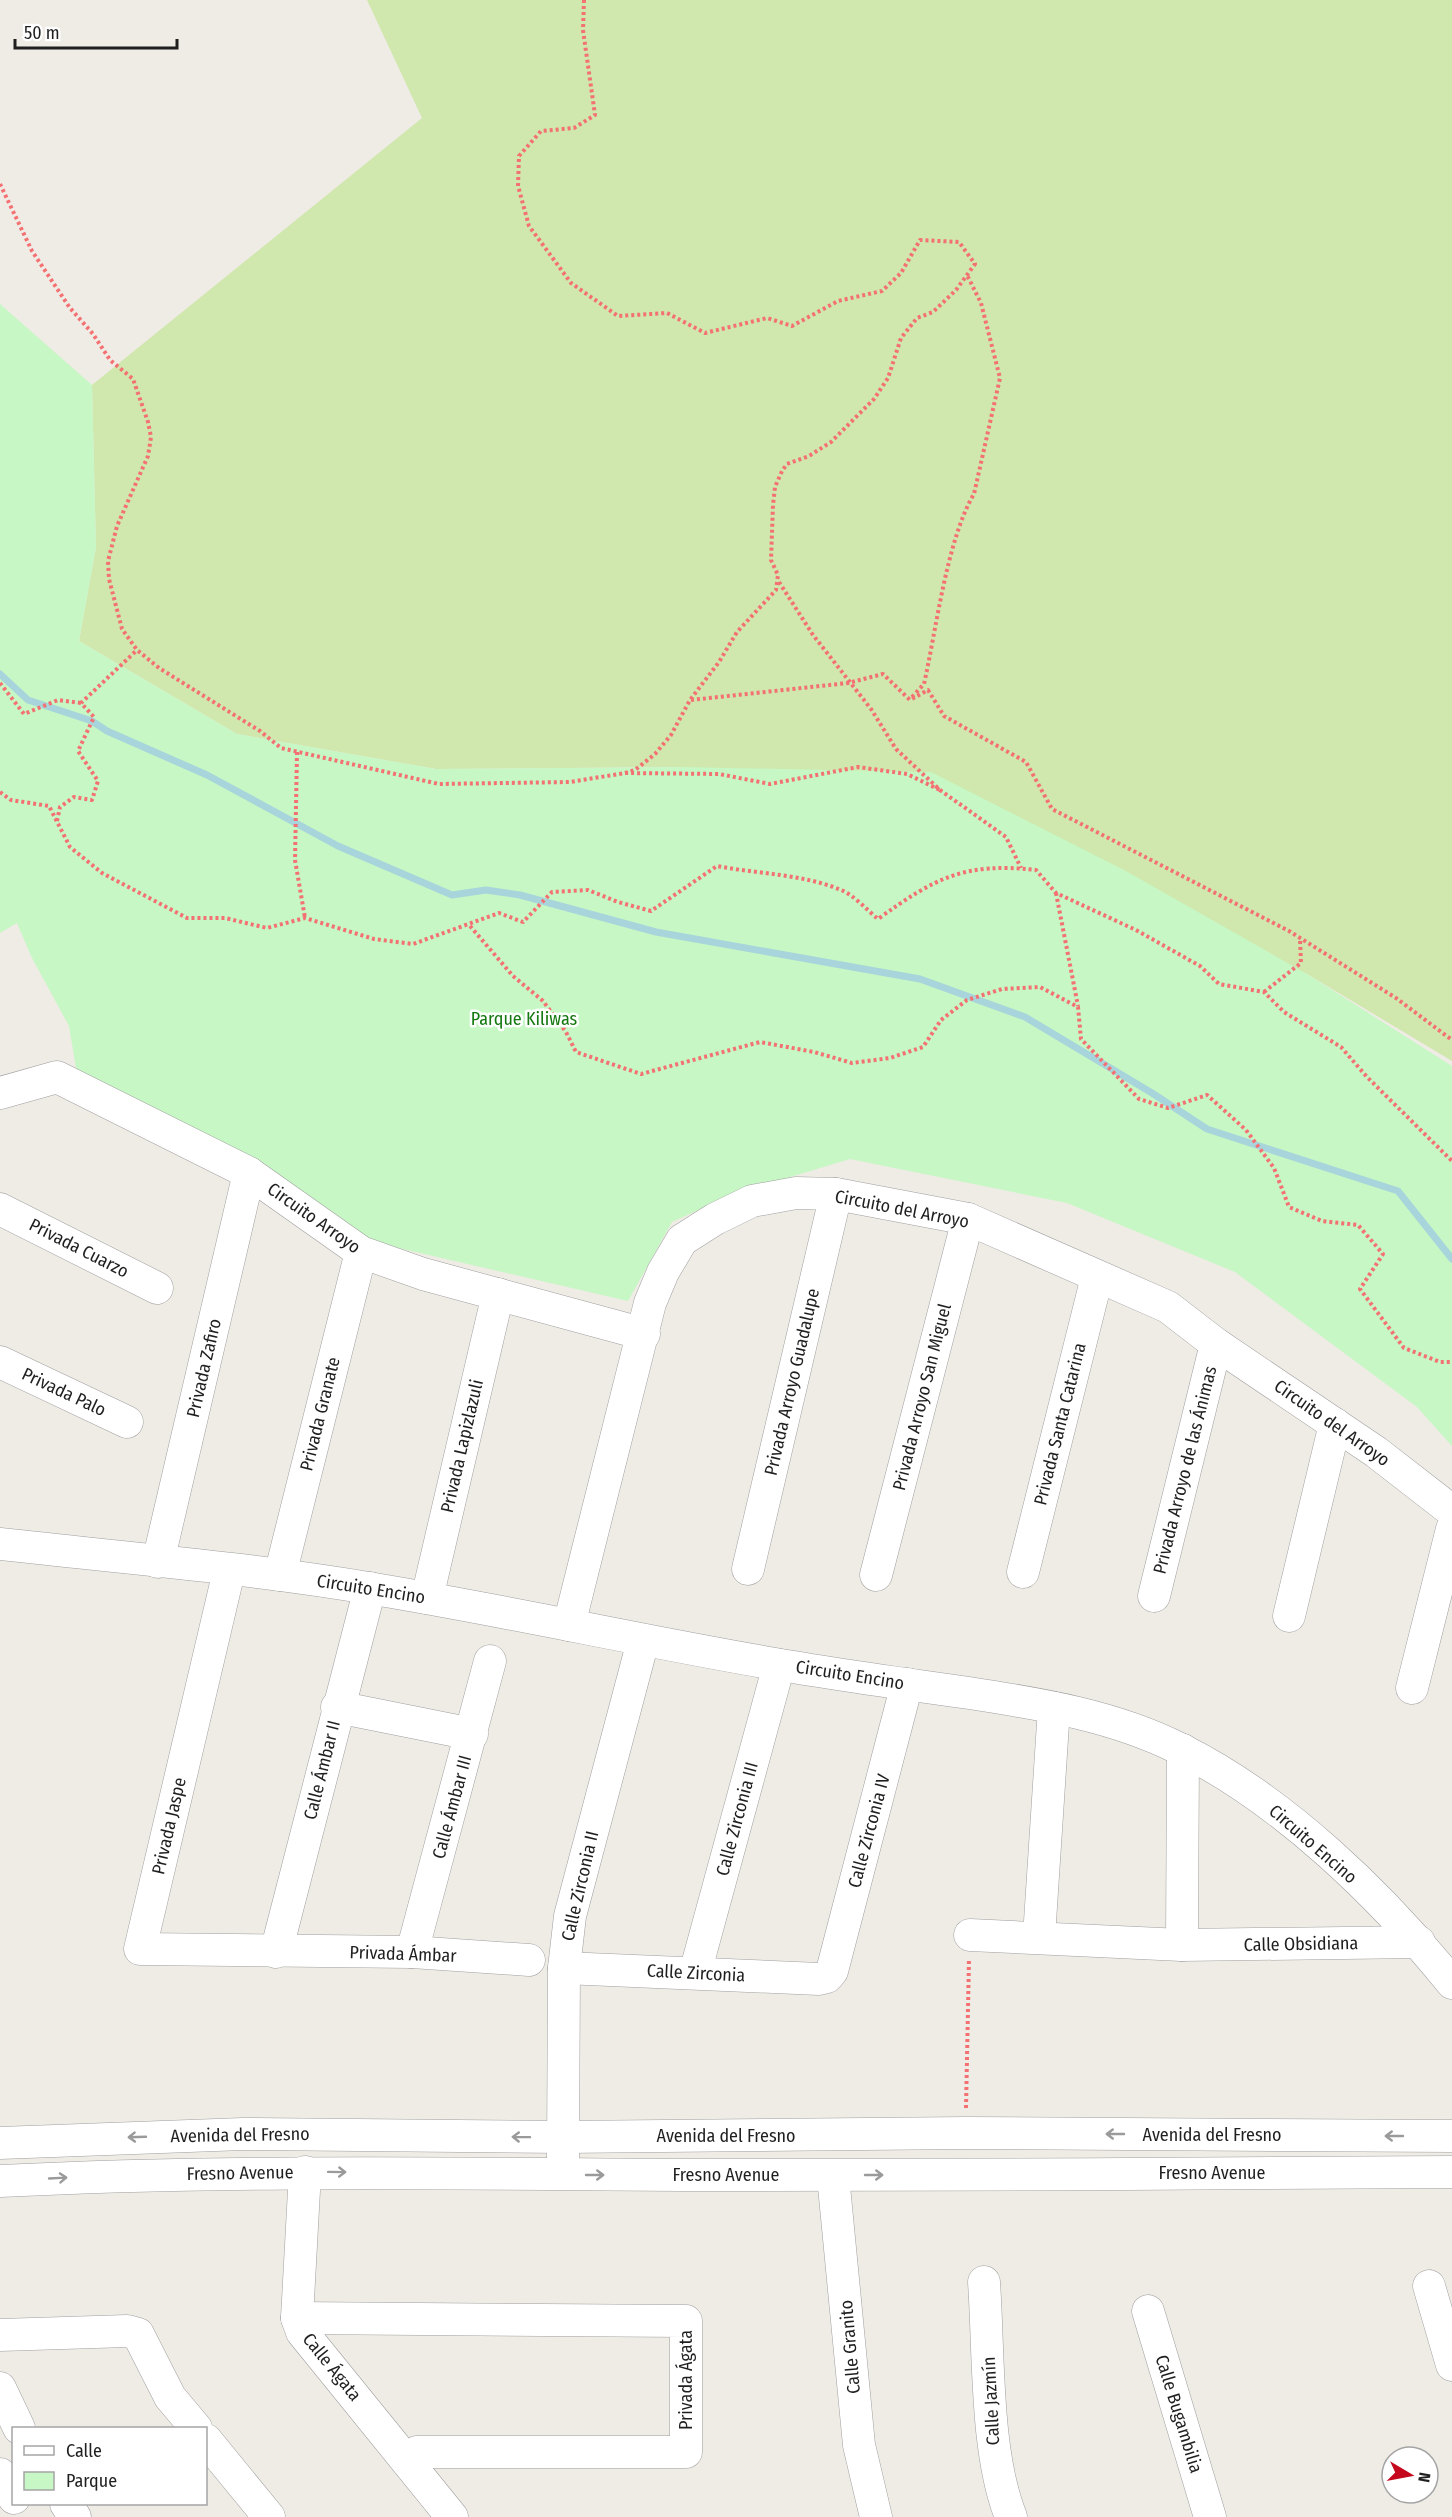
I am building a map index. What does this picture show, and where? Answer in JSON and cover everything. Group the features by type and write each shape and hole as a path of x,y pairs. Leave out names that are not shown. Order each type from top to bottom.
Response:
{"street":[{"name":"Circuito Arroyo","path":"0,1093 57,1077 249,1173 361,1252 423,1274 644,1334"},
{"name":"Privada Zafiro","path":"158,1562 249,1173"},
{"name":"Circuito del Arroyo","path":"568,1625 654,1293 682,1240 752,1201 796,1193 836,1194 968,1219 1068,1261 1168,1307 1216,1344 1335,1424 1452,1511"},
{"name":"Privada Arroyo Guadalupe","path":"748,1569 836,1194"},
{"name":"Privada Cuarzo","path":"0,1209 157,1288"},
{"name":"Privada Arroyo San Miguel","path":"876,1575 968,1219"},
{"name":"Privada Granate","path":"280,1575 361,1252"},
{"name":"Privada Santa Catarina","path":"1023,1572 1097,1276"},
{"name":"Privada Lapizlazuli","path":"427,1598 498,1294"},
{"name":"Privada Arroyo de las Ánimas","path":"1154,1596 1216,1344"},
{"name":"Privada Palo","path":"0,1362 127,1422"},
{"path":"1289,1616 1335,1424"},
{"path":"1412,1688 1452,1529"},
{"name":"Circuito Encino","path":"0,1544 280,1575 370,1588 779,1665 1054,1708 1121,1725 1183,1750 1258,1796 1311,1839 1419,1942 1452,1983"},
{"name":"Privada Jaspe","path":"229,1571 140,1948 276,1952"},
{"name":"Calle Ámbar II","path":"276,1952 337,1707 370,1588"},
{"name":"Calle Zirconia II","path":"563,2174 564,1968 570,1916 643,1641"},
{"name":"Calle Ámbar III","path":"412,1952 490,1661"},
{"name":"Calle Zirconia III","path":"695,1973 779,1665"},
{"name":"Calle Zirconia IV","path":"827,1977 832,1971 907,1684"},
{"path":"337,1707 472,1734"},
{"path":"1039,1937 1054,1708"},
{"path":"1182,1945 1183,1750"},
{"name":"Calle Obsidiana","path":"970,1935 1182,1945 1419,1942"},
{"name":"Privada Ámbar","path":"276,1952 412,1952 529,1960"},
{"name":"Calle Zirconia","path":"564,1968 819,1979 827,1977"},
{"name":"Avenida del Fresno","path":"0,2143 243,2134 563,2137 966,2133 1452,2136"},
{"name":"Fresno Avenue","path":"0,2181 138,2174 305,2172 833,2176 1452,2172"},
{"name":"Calle Ágata","path":"305,2172 297,2318 302,2332 406,2448"},
{"name":"Calle Granito","path":"833,2176 859,2445 876,2517"},
{"name":"Calle Jazmín","path":"984,2282 995,2455 1003,2496 1011,2517"},
{"path":"1429,2286 1452,2365"},
{"name":"Calle Bugambilia","path":"1148,2311 1210,2517"},
{"name":"Privada Ágata","path":"297,2318 686,2321 686,2452 406,2448"},
{"path":"0,2335 127,2331 138,2334 170,2397 195,2427"},
{"path":"0,2388 19,2427"},
{"path":"207,2441 269,2517"},
{"path":"406,2448 452,2517"},
{"path":"0,2474 12,2495"}],"path":[{"path":"584,0 583,30 596,115 574,128 541,131 519,156 518,186 529,226 571,283 618,316 667,313 705,333 767,318 792,326 838,301 882,291 901,273 920,240 959,242 975,264 956,290 933,312 917,318 901,338 888,378 874,399 831,441 809,456 787,464 782,471 775,487 771,560 779,582 848,683 871,710 896,749 940,790 1006,837 1021,869"},
{"path":"0,184 32,251 70,308 93,334 110,360 133,380 148,423 151,438 148,456 117,526 108,561 109,579 122,629 137,650 159,668 260,731 281,748 439,784 570,782 635,770 655,754 671,735 690,700 719,662 737,632 776,590 779,582"},
{"path":"910,700 924,684 948,569 967,507 974,494 1000,378 981,303 966,275"},
{"path":"81,703 137,650"},
{"path":"690,700 848,683 884,674 910,700"},
{"path":"0,683 24,714 58,700 81,703 94,717 78,751 98,782 92,800 74,797 60,807 57,821"},
{"path":"910,700 928,690 944,716 1026,762 1052,809 1299,937 1395,999 1452,1040"},
{"path":"297,752 295,860 305,918"},
{"path":"625,773 719,774 770,784 858,767 907,774 940,790"},
{"path":"0,792 11,800 49,806 70,847 102,873 187,918 225,918 267,928 305,918 374,939 413,944 499,914 523,922 552,892 588,890 618,902 651,911 717,866 759,874 803,878 843,890 878,919 921,888 952,876 991,866 1036,870 1056,893 1136,930 1200,966 1219,984 1264,992 1284,1012 1341,1047 1367,1077 1452,1161"},
{"path":"1056,893 1078,1007 1081,1039 1139,1099 1168,1108 1207,1095 1246,1130 1274,1168 1289,1207 1322,1221 1358,1225 1383,1254 1360,1289 1404,1348 1440,1362 1452,1362"},
{"path":"470,926 513,976 543,1001 566,1032 576,1052 641,1074 760,1042 814,1052 852,1064 890,1058 922,1047 941,1020 967,1000 1002,989 1040,987 1078,1007"},
{"path":"1264,992 1301,963 1299,937"},
{"path":"966,2133 970,1935"}],"green space":[{"path":"367,0 1452,0 1452,1061 1307,974 681,767 436,769 237,734 79,641 96,547 92,385 422,118"},
{"name":"Parque Kiliwas","path":"0,304 92,385 96,547 79,641 237,734 436,769 681,767 931,772 1126,871 1307,974 1452,1066 1452,1446 1417,1407 1235,1272 1067,1203 850,1159 734,1194 672,1222 628,1301 381,1244 78,1080 69,1026 32,958 17,923 0,933"}],"waterway":[{"path":"0,674 28,700 92,721 107,731 207,775 338,846 452,895 486,890 520,895 656,932 920,979 1025,1017 1152,1093 1207,1129 1398,1191 1452,1259"}]}
